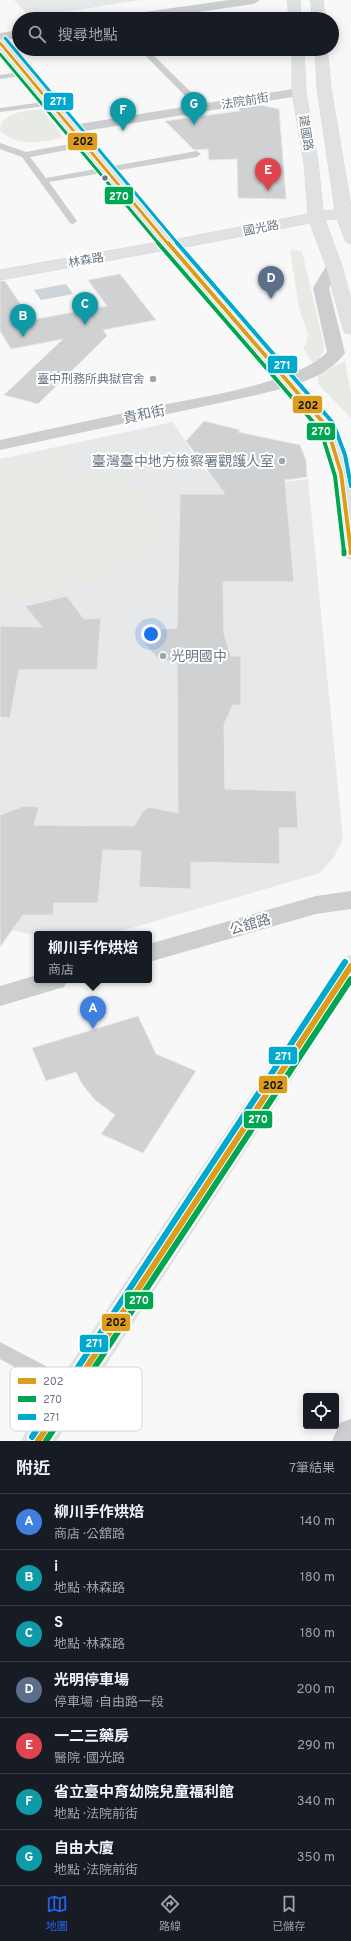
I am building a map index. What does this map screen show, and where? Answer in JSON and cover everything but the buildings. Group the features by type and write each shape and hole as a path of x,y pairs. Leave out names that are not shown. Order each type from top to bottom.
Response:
{"main road":[{"path":"294,0 295,12"},
{"path":"317,0 318,12"},
{"path":"0,43 200,281 327,427 336,445 340,462 351,553"},
{"name":"建國路","path":"298,56 300,92 311,162 316,217 334,266 351,329"},
{"name":"建國路","path":"322,56 324,88 351,240"},
{"name":"國光路","path":"171,245 347,212"},
{"name":"林森路","path":"0,275 171,245"},
{"path":"87,1367 351,966"},
{"path":"38,1441 45,1431"}],"street":[{"path":"171,12 254,0"},
{"path":"0,37 12,35"},
{"name":"法院前街","path":"73,129 300,92"},
{"name":"貴和街","path":"0,445 252,391 288,381 326,363 336,353 322,288 334,266"},
{"name":"公舘路","path":"152,952 316,905 351,900"},
{"path":"0,996 45,983"},
{"path":"348,1441 351,1434"}],"lane":[{"path":"150,56 202,108"},
{"path":"0,77 25,73"},
{"path":"0,110 50,103"},
{"path":"0,146 25,155 86,144"},
{"path":"43,181 197,154"},
{"path":"25,155 73,221"},
{"path":"0,1350 31,1367"}],"shaded area":[{"path":"14,0 141,0 63,12 25,12"},
{"path":"42,109 63,137 39,142 21,141 13,139 0,130 1,123 10,116 20,112"},
{"path":"290,250 302,251 323,341 324,351 318,360 312,362 303,348 306,345 308,334 299,308"},
{"path":"66,284 73,294 41,300 34,290"},
{"path":"345,361 351,393 351,418 318,384 318,374"},
{"name":"光明國中","path":"173,422 202,468 219,481 233,488 308,479 343,839 334,857 320,873 121,931 34,931 34,935 0,927 0,459"},
{"path":"60,450 73,474 0,490 0,464"},
{"path":"184,452 191,463 117,482 136,489 152,500 156,505 159,510 164,530 162,543 159,548 148,557 109,575 60,591 0,605 0,493"}],"transit line":[{"name":"271","path":"5,38 12,46"},
{"name":"202","path":"0,43 200,281 327,427 333,442 341,473 351,553"},
{"name":"270","path":"0,54 195,286 321,431 327,446 335,476 344,554"},
{"name":"271","path":"20,56 205,276 333,423 345,455 351,486"},
{"name":"271","path":"78,1367 345,962"},
{"name":"202","path":"87,1367 351,966"},
{"name":"270","path":"95,1367 351,979"},
{"name":"271","path":"32,1437 36,1431"},
{"name":"202","path":"38,1441 45,1431"},
{"name":"270","path":"46,1441 53,1431"}],"place":[{"name":"自由大廈","path":"194,125"},
{"name":"省立臺中育幼院兒童福利館","path":"123,131"},
{"name":"一二三藥房","path":"268,191"},
{"name":"光明停車場","path":"271,299"},
{"name":"S","path":"85,325"},
{"name":"i","path":"23,337"},
{"name":"臺中刑務所典獄官舍","path":"153,379"},
{"name":"臺灣臺中地方檢察署觀護人室","path":"282,461"},
{"name":"光明國中","path":"163,656"},
{"name":"柳川手作烘焙","path":"93,1029"}]}
